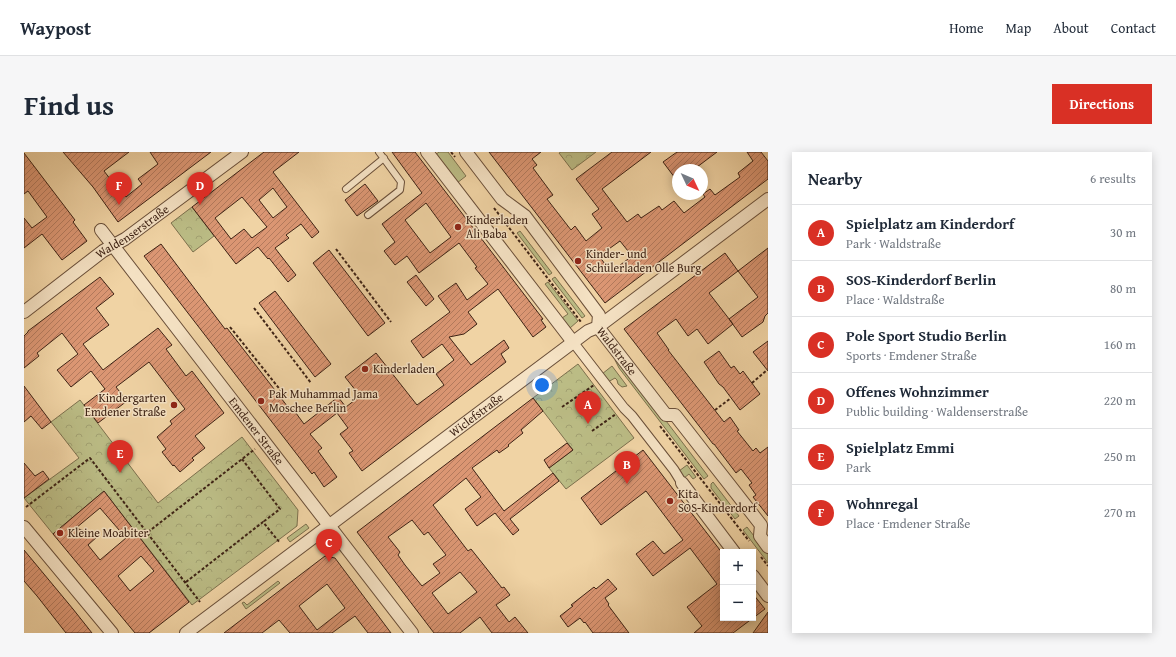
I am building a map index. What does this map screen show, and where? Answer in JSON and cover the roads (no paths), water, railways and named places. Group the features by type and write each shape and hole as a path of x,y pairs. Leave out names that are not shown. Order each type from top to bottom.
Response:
{"street":[{"name":"Waldenserstraße","path":"24,312 103,251 126,239 242,152"},
{"path":"427,152 624,408 632,416 674,470 682,483 732,549"},
{"name":"Waldstraße","path":"466,152 502,199 525,216 599,315 598,327 666,415 675,415 761,525 760,536 763,550"},
{"name":"Wiclefstraße","path":"186,633 588,330 598,327 768,199"},
{"name":"Emdener Straße","path":"101,230 412,633"},
{"path":"24,527 112,633"},
{"path":"756,580 768,596"}],"lane":[{"path":"368,216 400,190 402,182 379,152"},
{"path":"346,189 384,158"}],"place":[{"name":"Wohnregal","path":"119,205"},
{"name":"Offenes Wohnzimmer","path":"200,205"},
{"name":"Kinderladen Ali Baba","path":"458,227"},
{"name":"Kinder- und Schülerladen Olle Burg","path":"578,261"},
{"name":"Kinderladen","path":"365,369"},
{"name":"Pak Muhammad Jama Moschee Berlin","path":"261,401"},
{"name":"Kindergarten Emdener Straße","path":"174,405"},
{"name":"Spielplatz am Kinderdorf","path":"588,424"},
{"name":"Spielplatz Emmi","path":"120,473"},
{"name":"SOS-Kinderdorf Berlin","path":"627,484"},
{"name":"Kita SOS-Kinderdorf","path":"670,501"},
{"name":"Kleine Moabiter","path":"60,533"},
{"name":"Pole Sport Studio Berlin","path":"329,562"}]}
